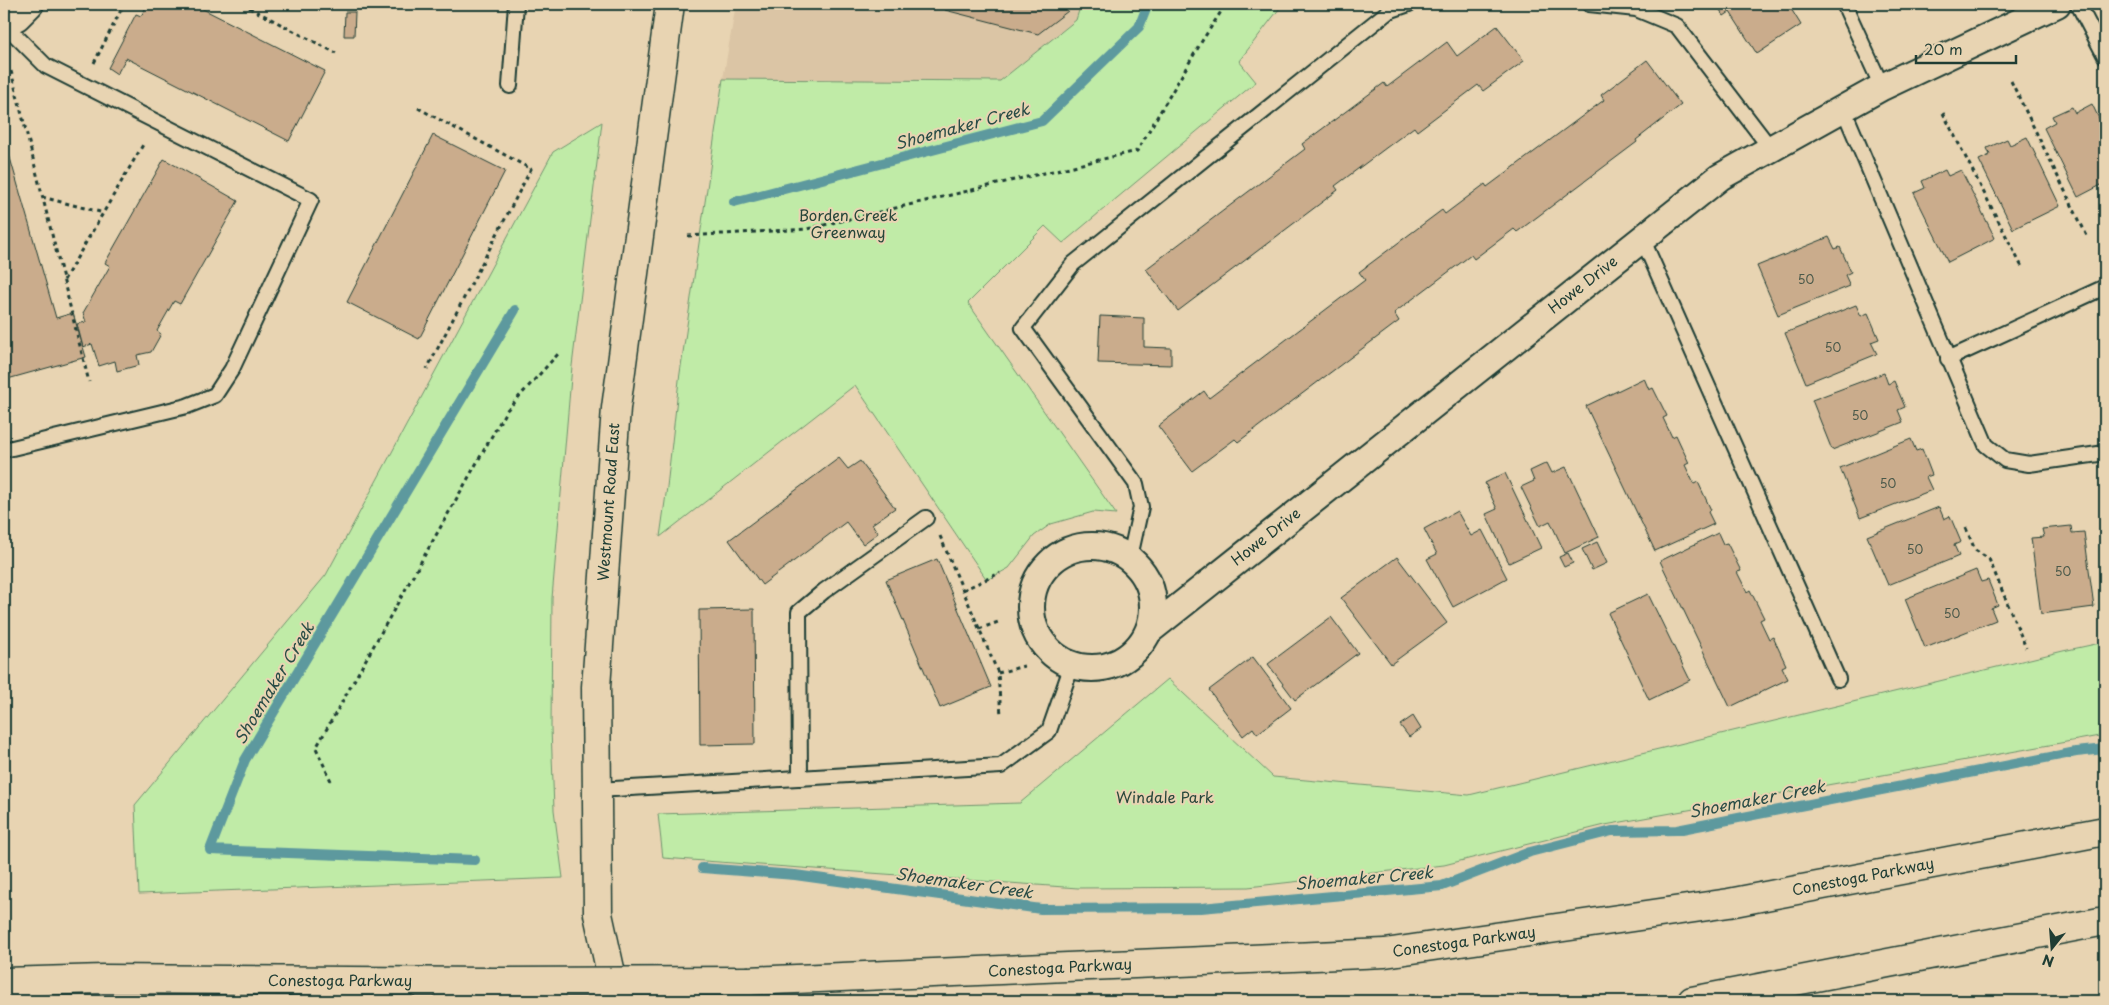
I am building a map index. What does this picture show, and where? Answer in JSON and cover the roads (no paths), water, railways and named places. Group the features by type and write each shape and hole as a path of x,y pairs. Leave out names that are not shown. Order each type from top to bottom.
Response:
{"main road":[{"name":"Westmount Road East","path":"617,1001 598,914 596,686 616,408 670,4"},
{"name":"Conestoga Parkway","path":"4,982 114,979 486,982 749,981 1385,953 1729,903 2105,832"},
{"path":"1692,1001 2105,921"}],"street":[{"path":"4,24 17,17 30,4"},
{"name":"Howe Drive","path":"1150,630 1154,610 1152,590 1143,572 1130,557 1113,548 1094,545 1074,547 1057,556 1043,569 1034,586 1030,605 1033,624 1042,642 1055,656 1072,665 1091,668 1110,666 1126,658 1140,646 1150,630 1720,177 1882,87 2057,4"}],"lane":[{"path":"510,86 516,4"},
{"path":"1130,557 1141,507 1136,484 1023,328 1073,264 1389,12 1410,4"},
{"path":"1589,4 1636,9 1677,26 1771,148"},
{"path":"1844,4 1882,87"},
{"path":"2078,4 2105,56"},
{"path":"4,24 46,66 311,200 232,369 215,395 187,406 4,450"},
{"path":"1843,108 1986,445 2005,460 2029,464 2105,453"},
{"path":"1642,238 1838,679"},
{"path":"1948,359 2105,287"},
{"path":"800,778 800,612 824,591 926,518"},
{"path":"597,790 1001,766 1049,731 1072,665"}],"waterway":[{"name":"Shoemaker Creek","path":"734,202 1042,121 1139,27 1148,4"},
{"name":"Shoemaker Creek","path":"475,860 210,850 245,760 515,310"},
{"name":"Shoemaker Creek","path":"702,868 795,875 1041,909 1201,908 1442,886 1530,852 1612,831 1677,830 2076,752 2105,749"}],"park label":[{"name":"Borden Creek Greenway","path":"848,224"},
{"name":"Windale Park","path":"1165,798"}]}
